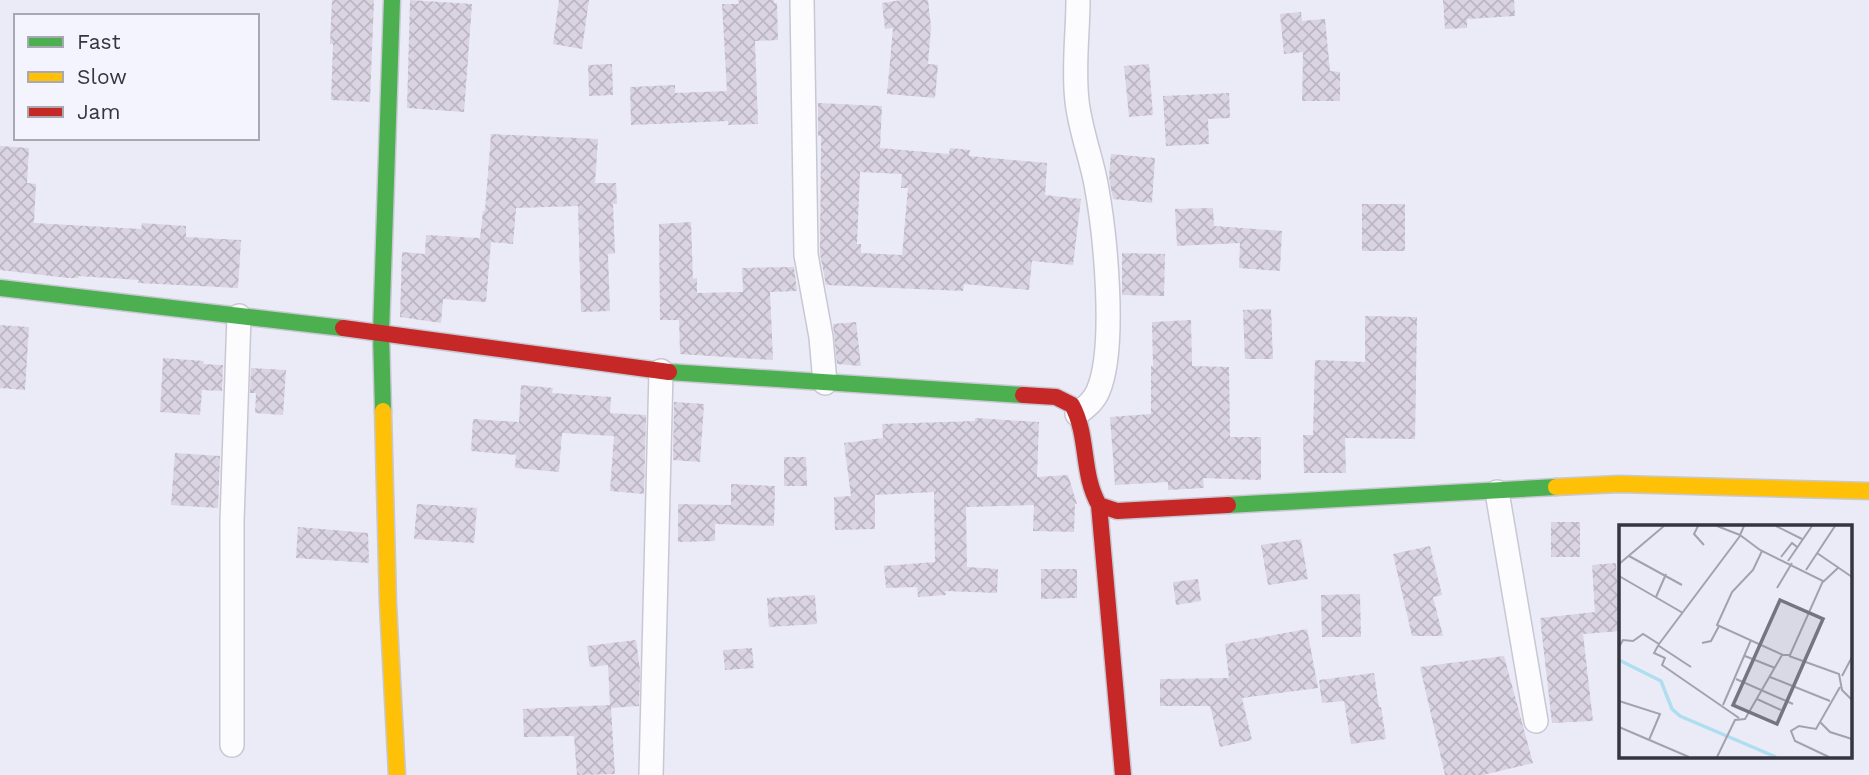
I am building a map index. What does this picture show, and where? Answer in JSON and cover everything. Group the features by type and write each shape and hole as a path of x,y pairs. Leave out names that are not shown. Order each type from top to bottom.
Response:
{"street":[{"path":"392,0 381,332 388,604 397,775"},
{"path":"802,0 806,255 821,337 825,383"},
{"path":"1077,414 1094,400 1102,381 1108,307 1096,187 1077,103 1075,61 1078,0"},
{"path":"0,288 381,332 661,371 1056,397 1072,405 1077,414 1082,430 1086,471 1100,505 1123,775"},
{"path":"232,745 232,521 239,316"},
{"path":"650,775 661,371"},
{"path":"1100,505 1117,511 1134,511 1619,484 1869,491"},
{"path":"1497,492 1536,721"}],"building":[{"path":"332,0 374,0 370,102 331,100"},
{"path":"410,0 472,4 464,112 407,108"},
{"path":"559,0 589,0 582,49 553,44"},
{"path":"738,0 774,0 774,3 777,3 778,40 755,41 758,124 728,125 728,121 631,125 630,87 675,85 675,93 727,91 722,4 739,4"},
{"path":"928,0 931,27 928,64 938,65 935,98 887,94 893,28 885,29 882,3"},
{"path":"1443,0 1514,0 1515,16 1467,19 1467,28 1445,29"},
{"path":"1301,12 1302,21 1325,19 1330,71 1340,72 1340,101 1302,101 1303,52 1284,54 1280,14"},
{"path":"612,64 613,95 589,96 588,65"},
{"path":"1149,64 1153,115 1129,117 1124,66"},
{"path":"1229,93 1230,118 1208,119 1209,144 1166,146 1163,96"},
{"path":"818,103 882,106 880,148 949,154 950,148 970,150 969,156 1047,163 1045,195 1081,199 1073,265 1032,261 1029,290 964,284 963,291 826,285 820,254 821,136 818,136","holes":["860,172 902,174 901,188 908,188 902,255 861,253 861,244 857,244"]},
{"path":"491,134 598,139 595,183 616,183 617,204 613,204 615,253 608,254 610,311 581,312 578,206 516,208 513,244 491,242 486,302 443,299 441,323 400,317 402,252 425,254 426,235 480,238 485,211"},
{"path":"0,146 29,148 27,183 36,184 34,223 141,229 142,223 186,226 186,237 241,240 238,288 138,283 139,280 78,276 68,278 0,270"},
{"path":"1111,154 1155,158 1152,203 1113,199 1109,177"},
{"path":"1362,204 1405,204 1405,251 1362,251"},
{"path":"1213,208 1214,226 1282,231 1280,271 1239,268 1240,243 1177,246 1175,209"},
{"path":"691,222 693,279 697,278 697,293 743,292 742,268 794,267 797,291 770,292 773,360 680,354 679,320 660,320 659,224"},
{"path":"1122,253 1165,254 1164,296 1122,295"},
{"path":"1271,309 1273,359 1245,359 1243,310"},
{"path":"1365,316 1417,317 1415,439 1345,438 1346,473 1304,473 1303,435 1313,435 1315,360 1365,362"},
{"path":"1191,320 1192,366 1229,367 1230,437 1261,437 1261,480 1203,478 1204,488 1168,490 1168,482 1115,485 1110,417 1151,414 1152,322"},
{"path":"856,322 861,366 837,364 833,324"},
{"path":"0,325 29,327 25,390 0,388"},
{"path":"163,358 223,365 222,391 202,390 200,415 160,412"},
{"path":"251,368 286,370 283,415 255,413 256,393 250,393"},
{"path":"521,385 553,388 552,393 611,397 610,413 646,415 644,494 610,491 614,436 562,433 559,472 515,468 516,455 471,451 473,419 519,422"},
{"path":"674,402 704,404 700,462 673,460"},
{"path":"975,418 1039,422 1037,477 1068,475 1077,504 1074,532 1033,531 1034,505 966,507 967,567 998,569 997,593 945,591 946,595 918,597 917,587 886,588 884,566 935,562 934,492 875,495 875,529 835,530 834,497 851,496 844,443 883,438 882,424 975,421"},
{"path":"175,453 220,456 218,508 171,505"},
{"path":"784,457 806,457 807,486 784,486"},
{"path":"731,484 775,486 774,526 715,524 715,541 678,542 678,504 731,505"},
{"path":"417,504 477,508 474,543 414,539"},
{"path":"1551,522 1580,522 1580,557 1551,557"},
{"path":"298,527 368,533 369,563 296,558"},
{"path":"1301,539 1308,579 1268,585 1261,545"},
{"path":"1430,546 1442,595 1433,597 1443,636 1412,636 1393,554"},
{"path":"1616,563 1619,631 1583,634 1593,721 1552,723 1540,618 1595,612 1592,565"},
{"path":"1041,569 1077,569 1077,598 1041,599"},
{"path":"1198,579 1201,601 1176,605 1173,582"},
{"path":"1360,594 1361,637 1322,637 1321,595"},
{"path":"815,595 817,624 769,627 767,598"},
{"path":"1307,629 1318,688 1242,698 1252,740 1220,747 1210,706 1160,706 1160,679 1229,678 1225,644"},
{"path":"636,640 640,670 639,706 611,708 615,774 577,775 574,736 524,737 523,709 610,705 608,665 590,667 587,646"},
{"path":"752,648 754,668 725,670 723,650"},
{"path":"1504,656 1533,763 1483,775 1445,775 1420,667"},
{"path":"1374,673 1386,739 1351,744 1344,701 1322,703 1319,680"}],"traffic: fast":[{"path":"383,411 381,333 392,0"},
{"path":"0,288 343,328"},
{"path":"669,372 1023,395"},
{"path":"1228,505 1556,487"}],"traffic: slow":[{"path":"383,411 388,604 397,775"},
{"path":"1556,487 1619,484 1869,491"}],"traffic: jam":[{"path":"343,328 669,372"},
{"path":"1023,395 1056,397 1072,405 1081,429 1093,493 1099,505 1117,511 1228,505"},
{"path":"1099,505 1123,775"}]}
